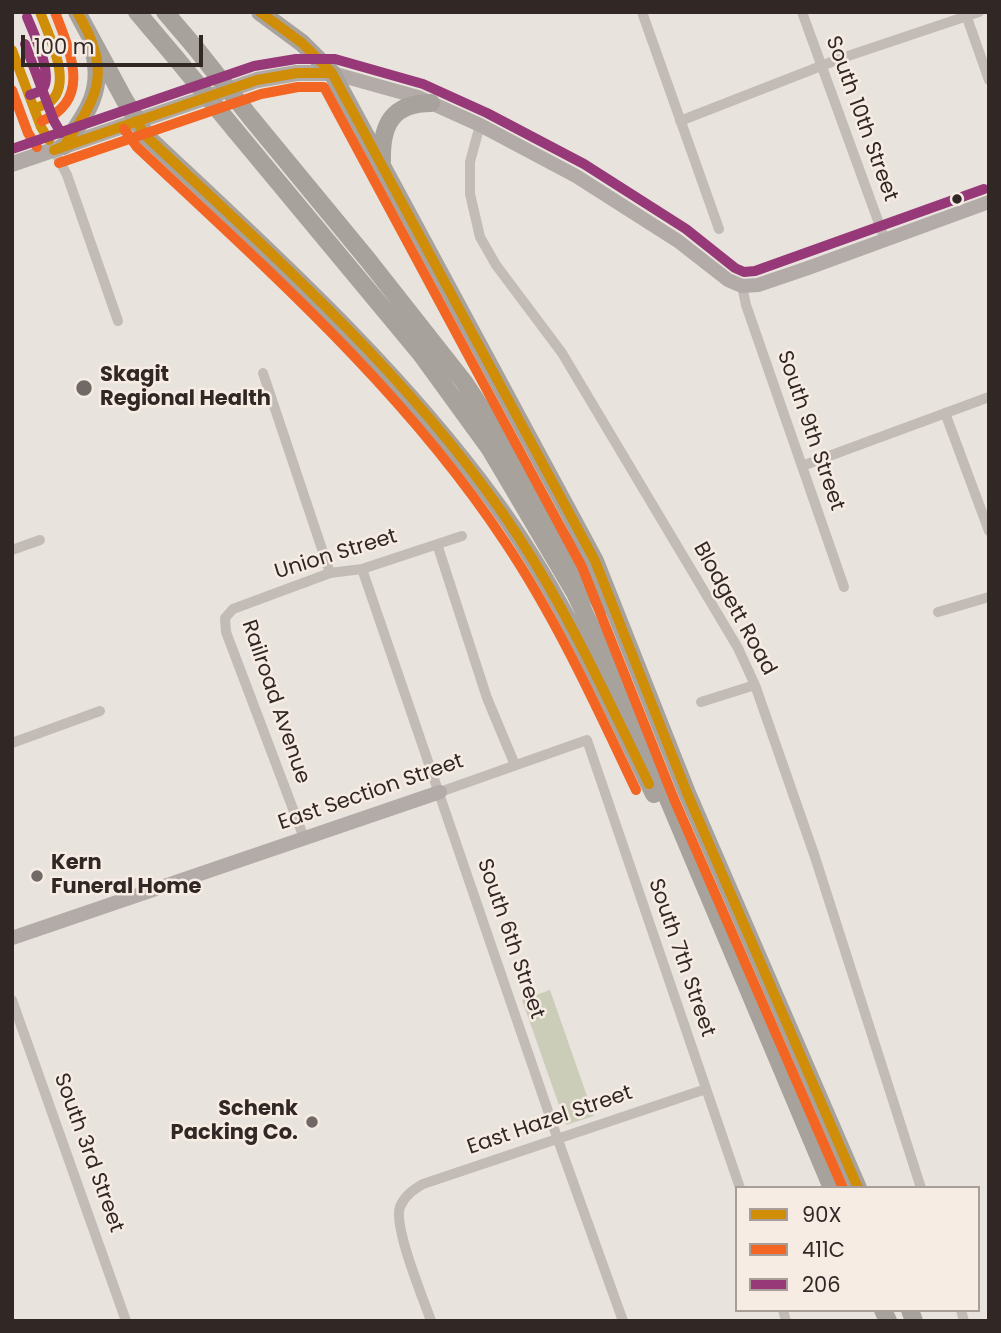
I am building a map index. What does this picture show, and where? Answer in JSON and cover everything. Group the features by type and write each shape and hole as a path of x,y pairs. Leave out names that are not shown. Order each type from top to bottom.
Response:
{"highway":[{"path":"77,12 147,137 360,342 411,398 495,502 538,567 579,641 734,957"},
{"path":"137,12 421,354 490,449 575,593 631,711 831,1186"},
{"path":"165,12 464,382 524,473 634,664"},
{"path":"260,12 302,43 332,73 595,561 634,664 857,1186"},
{"path":"59,148 95,95 96,61 89,32"},
{"path":"382,164 383,135 398,111 418,103 431,103"}],"main road":[{"path":"12,164 257,80 297,73 332,73"}],"street":[{"path":"642,12 719,229"},
{"name":"South 10th Street","path":"802,12 885,240"},
{"path":"680,121 965,14 979,12"},
{"path":"965,14 989,80"},
{"path":"332,73 431,103 480,125 576,176 678,241 728,280 742,286 758,285 989,202"},
{"name":"Blodgett Road","path":"480,125 470,162 470,194 480,237 496,265 562,353 738,648 755,685 815,857 920,1186"},
{"path":"59,148 118,321"},
{"name":"South 9th Street","path":"742,286 746,305 845,587"},
{"path":"263,373 330,573"},
{"path":"802,466 989,397"},
{"path":"945,413 989,531"},
{"name":"Union Street","path":"225,618 233,609 330,573 362,569 462,536"},
{"path":"12,550 40,540"},
{"path":"437,544 487,698 515,765"},
{"name":"South 6th Street","path":"362,569 623,1321"},
{"path":"938,612 989,597"},
{"name":"Railroad Avenue","path":"225,618 226,632 304,838"},
{"path":"701,702 755,685"},
{"path":"12,743 100,711"},
{"name":"East Section Street","path":"12,938 587,740"},
{"name":"South 7th Street","path":"587,740 739,1186"},
{"name":"South 3rd Street","path":"12,1000 126,1321"},
{"name":"East Hazel Street","path":"431,1321 399,1225 400,1208 408,1193 422,1184 706,1089"}],"green space":[{"path":"550,990 594,1116 566,1125 522,1000"}],"transit line":[{"name":"90X","path":"36,108 51,101 60,82 57,58 40,12"},
{"name":"411C","path":"42,121 58,112 68,100 72,87 71,58 55,12"},
{"name":"90X","path":"64,146 86,111 97,82 95,51 77,12"},
{"name":"90X","path":"260,12 302,43 332,73 595,561 687,793 857,1186"},
{"name":"206","path":"27,17 46,71 44,87 30,95"},
{"name":"206","path":"25,44 61,133"},
{"name":"90X","path":"12,50 41,127 49,140"},
{"name":"206","path":"12,149 254,66 296,59 335,59 423,84 487,113 584,164 686,229 735,268 744,272 755,271 984,189"},
{"name":"90X","path":"54,150 257,80 297,73 332,73"},
{"name":"411C","path":"59,163 261,94 298,87 324,87 582,567 674,799 842,1186"},
{"name":"411C","path":"12,90 28,133 37,147"},
{"name":"90X","path":"136,121 147,137 296,277 392,375 479,480 518,536 554,596 649,784"},
{"name":"411C","path":"124,129 137,147 333,334 424,434 466,487 505,542 542,602 636,790"}],"place":[{"name":"Skagit Regional Health","path":"84,388"},
{"name":"Kern Funeral Home","path":"37,876"},
{"name":"Schenk Packing Co.","path":"312,1122"}]}
